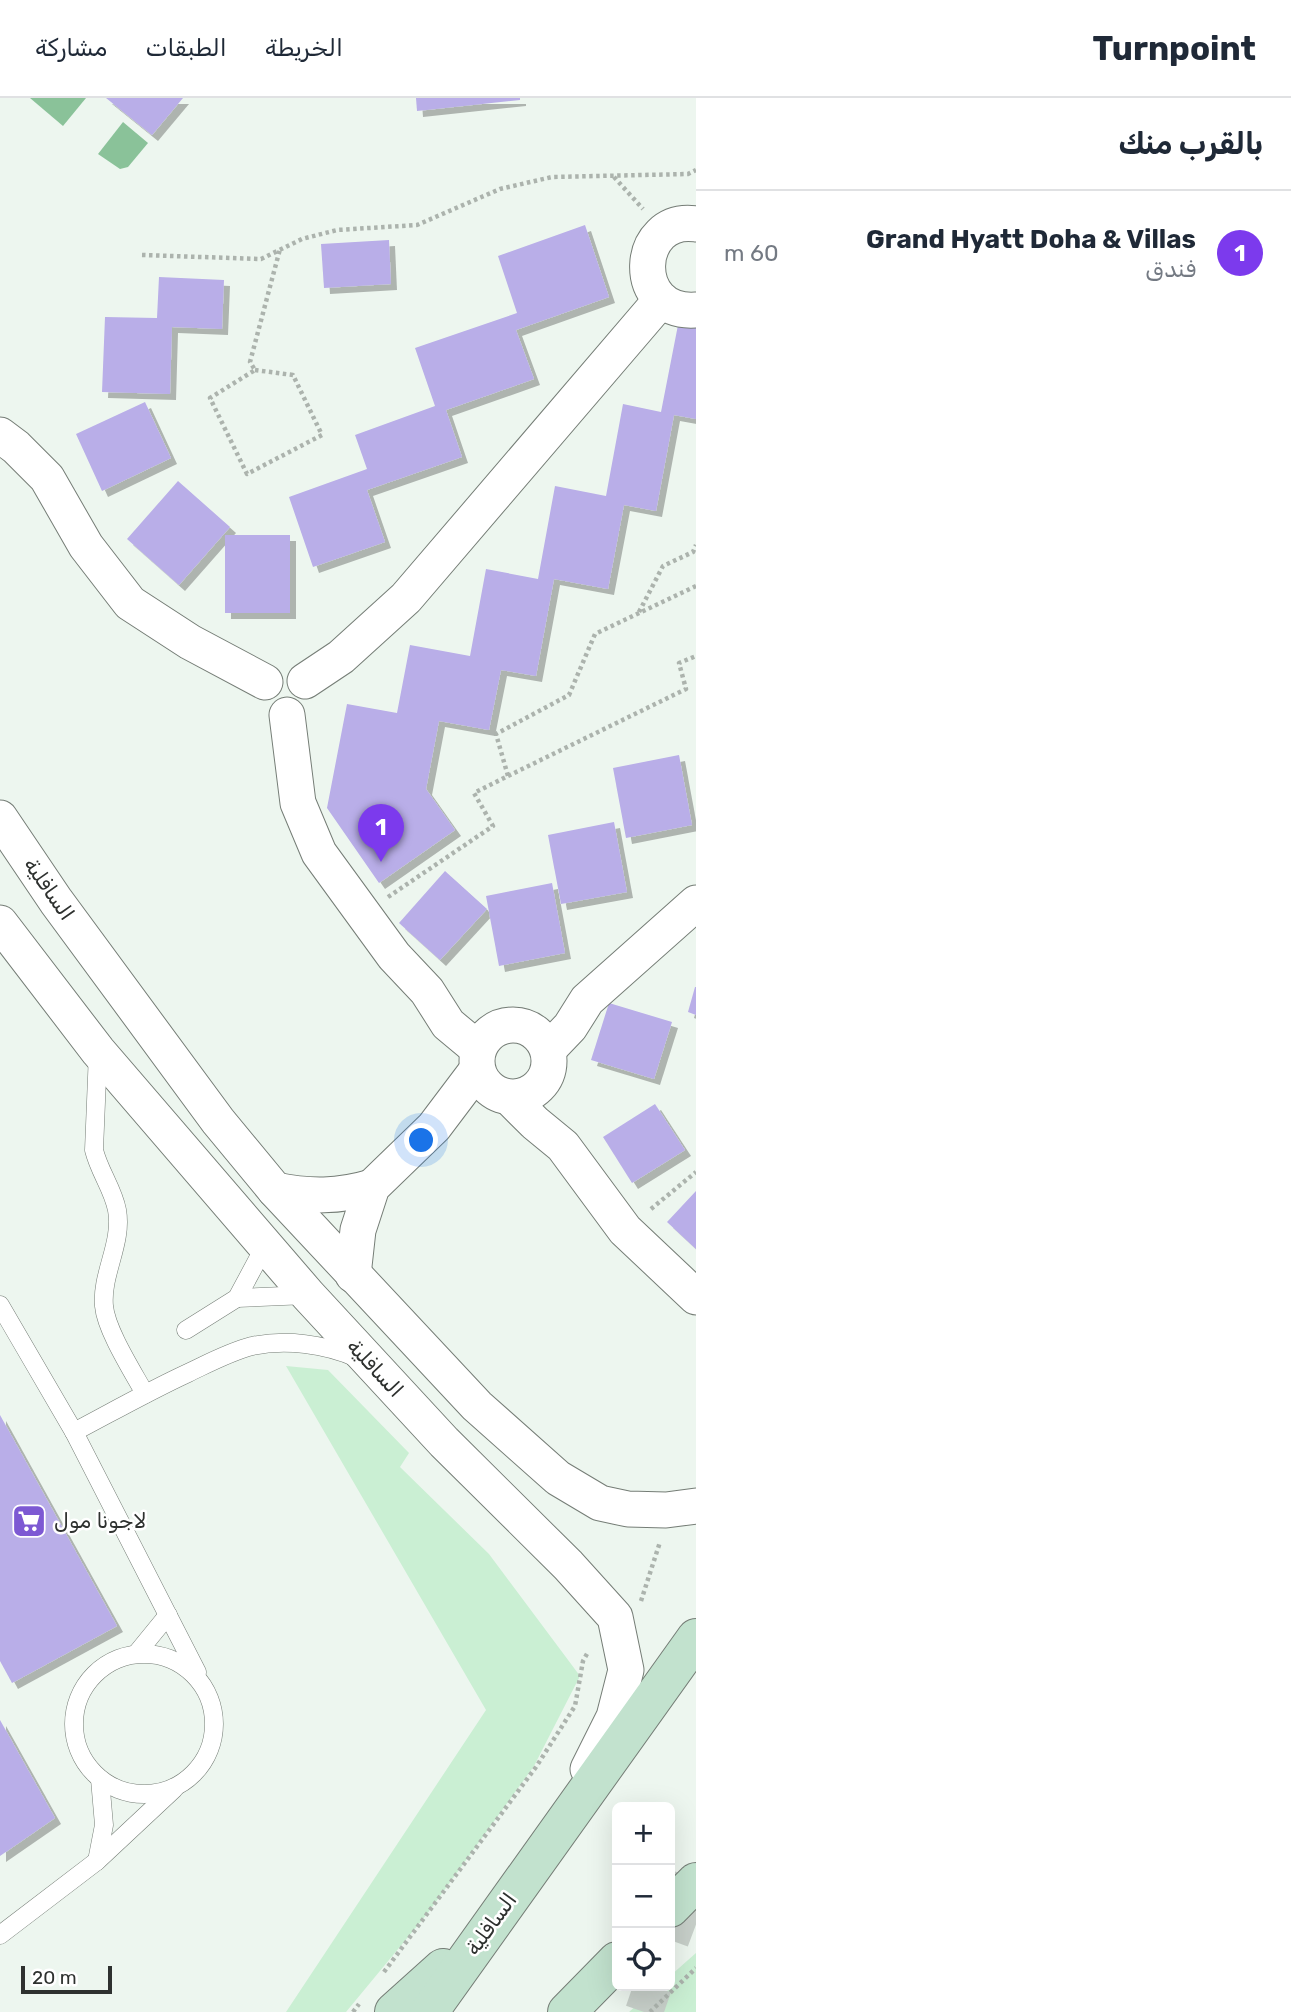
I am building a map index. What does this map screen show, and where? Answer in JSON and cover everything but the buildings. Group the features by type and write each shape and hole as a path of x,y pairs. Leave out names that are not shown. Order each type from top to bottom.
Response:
{"street":[{"path":"680,228 654,241 646,265 648,278 661,300 673,307 696,310"},
{"path":"305,681 341,657 406,598 661,300"},
{"path":"0,435 47,478 86,545 130,603 190,642 265,682"},
{"path":"288,669 296,672 305,681 308,690 304,705 298,711 287,715 269,708 263,694 265,682 273,673 288,669"},
{"path":"287,715 298,803 319,853 394,956 427,991 461,1004 508,1063 535,1123 563,1146 625,1230 696,1297"},
{"name":"السافلية","path":"0,818 56,901 218,1121 275,1190 477,1406 558,1478 600,1503 628,1509 681,1508"},
{"path":"353,1275 358,1230 372,1187 434,1128 466,1113 554,1009 587,1000 696,903"},
{"name":"السافلية","path":"0,923 98,1051 308,1295 444,1442 568,1565 615,1617 626,1670 614,1717 555,1837"},
{"path":"275,1190 314,1196 343,1194 372,1187"},
{"name":"السافلية","path":"429,2012 696,1638"},
{"path":"675,1905 696,1882"},
{"path":"675,1909 696,1903"},
{"path":"377,1998 484,1932"},
{"path":"567,2012 612,1966"}],"lane":[{"path":"98,1051 94,1150 113,1198 118,1222 104,1306 107,1320 145,1394"},
{"path":"186,1330 237,1298 266,1244"},
{"path":"237,1298 308,1295"},
{"path":"0,1305 74,1432 207,1690 214,1711 214,1733 208,1754 195,1772 97,1861 0,1936"},
{"path":"74,1432 226,1354 253,1346 300,1343 336,1350 369,1363"},
{"path":"137,1653 168,1615"},
{"path":"178,1785 159,1793 138,1794 117,1790 100,1779 84,1761 75,1739 74,1715 81,1692 95,1673 105,1666 114,1660 137,1653 158,1654 178,1661 195,1673 207,1690"},
{"path":"97,1861 104,1825 100,1779"}],"path":[{"path":"142,255 261,259 302,239 337,230 416,225 500,189 530,181 552,177 688,174 696,170"},
{"path":"613,176 680,228"},
{"path":"255,370 250,362 281,248"},
{"path":"255,370 293,375 322,435 247,474 210,398 255,370"},
{"path":"639,613 663,566 693,552 696,545"},
{"path":"508,776 496,734 569,695 595,634 696,586"},
{"path":"363,914 493,826 474,793 686,689 679,663 696,656"},
{"path":"625,1230 696,1172"},
{"path":"354,2012 377,1998 537,1767 575,1706 583,1661 596,1637 636,1615 661,1540 681,1508"},
{"path":"650,2012 696,1968"}],"shaded area":[{"path":"30,98 86,98 63,126"},
{"path":"123,122 148,143 128,167 120,169 98,154"},
{"path":"286,1366 328,1370 409,1453 400,1467 489,1554 580,1676 534,1766 427,1914 346,2012 286,2012 486,1710"},
{"path":"696,1953 696,2012 629,2012 653,1991 675,1991 675,1972"}],"tunnel":[{"path":"674,1928 693,1878"},
{"path":"644,2012 651,1991"}],"place":[{"name":"Grand Hyatt Doha & Villas","path":"381,862"},
{"name":"لاجونا مول","path":"29,1521"}]}
